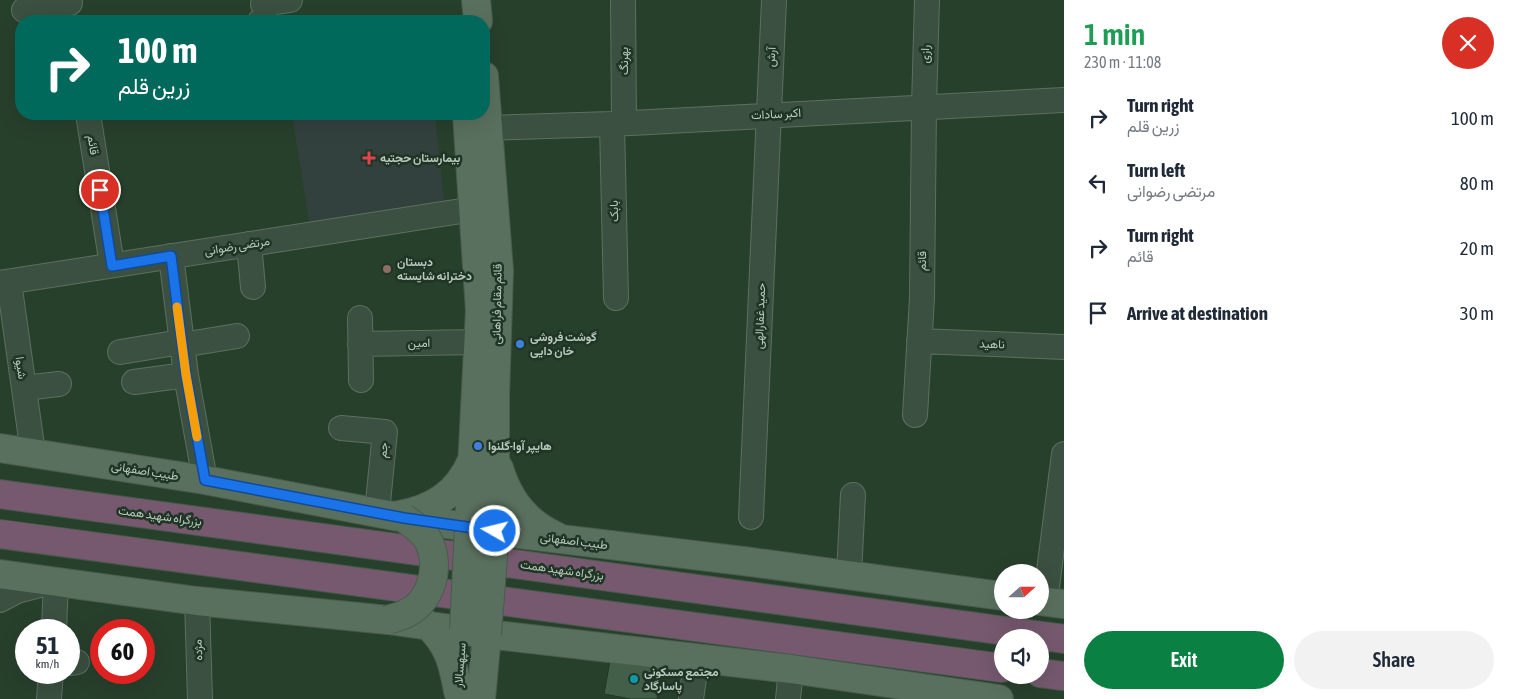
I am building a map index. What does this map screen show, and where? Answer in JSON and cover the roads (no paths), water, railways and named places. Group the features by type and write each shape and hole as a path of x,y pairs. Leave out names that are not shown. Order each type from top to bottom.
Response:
{"highway":[{"name":"بزرگراه شهید همت","path":"0,494 1064,639"},
{"path":"0,534 994,667"}],"main road":[{"path":"460,0 461,15"},
{"path":"476,0 477,15"},
{"name":"قائم مقام فراهانی","path":"478,121 474,209 480,311 478,342 484,456 482,529"},
{"name":"قائم مقام فراهانی","path":"478,121 499,271 495,396 484,456"},
{"name":"طبیب اصفهانی","path":"14,447 392,515 482,529 994,595"},
{"path":"392,515 421,510 449,494 466,473 484,456 502,478 518,508 544,531 564,540"},
{"path":"388,620 404,615 418,605 429,592 434,575 434,558 428,542 418,528 392,515"},
{"name":"سپهسالار","path":"470,691 482,529"},
{"path":"0,574 197,601 388,620 531,639 791,669 999,699"},
{"path":"428,625 439,636 448,650 454,668 470,691 502,655 531,639"}],"street":[{"path":"264,13 290,0"},
{"name":"بهرنگ","path":"618,123 624,0"},
{"name":"آرش","path":"768,115 774,0"},
{"name":"رازی","path":"924,107 927,0"},
{"path":"24,10 71,8"},
{"name":"اکبر سادات","path":"478,121 618,123 1064,100"},
{"name":"قائم","path":"915,415 922,298 924,107"},
{"name":"حمید غفارالهی","path":"751,517 768,115"},
{"name":"قائم","path":"89,120 112,266"},
{"name":"بابک","path":"616,298 618,123"},
{"name":"مرتضی رضوانی","path":"5,282 474,209"},
{"path":"248,244 253,288"},
{"path":"171,256 181,344 205,480"},
{"name":"شیوا","path":"5,282 24,388 14,447"},
{"path":"360,318 361,380"},
{"path":"120,352 237,336"},
{"name":"ناهید","path":"919,341 1064,347"},
{"name":"امین","path":"360,344 478,342"},
{"path":"134,382 186,375"},
{"path":"24,388 59,384"},
{"name":"جم","path":"341,428 385,432 392,515"},
{"path":"1050,602 1064,454"},
{"path":"848,575 853,495"},
{"path":"0,600 17,591 56,581 54,619"},
{"name":"مژده","path":"197,601 200,699"},
{"path":"690,699 697,658"},
{"path":"788,699 791,669"},
{"path":"49,699 50,684"}],"place":[{"name":"بیمارستان حجتیه","path":"369,158"},
{"name":"دبستان دخترانه شایسته","path":"387,269"},
{"name":"گوشت فروشی خان دایی","path":"520,344"},
{"name":"هایپر آوا-گلنوا","path":"478,446"},
{"name":"مجتمع مسکونی پاسارگاد","path":"634,679"}]}
